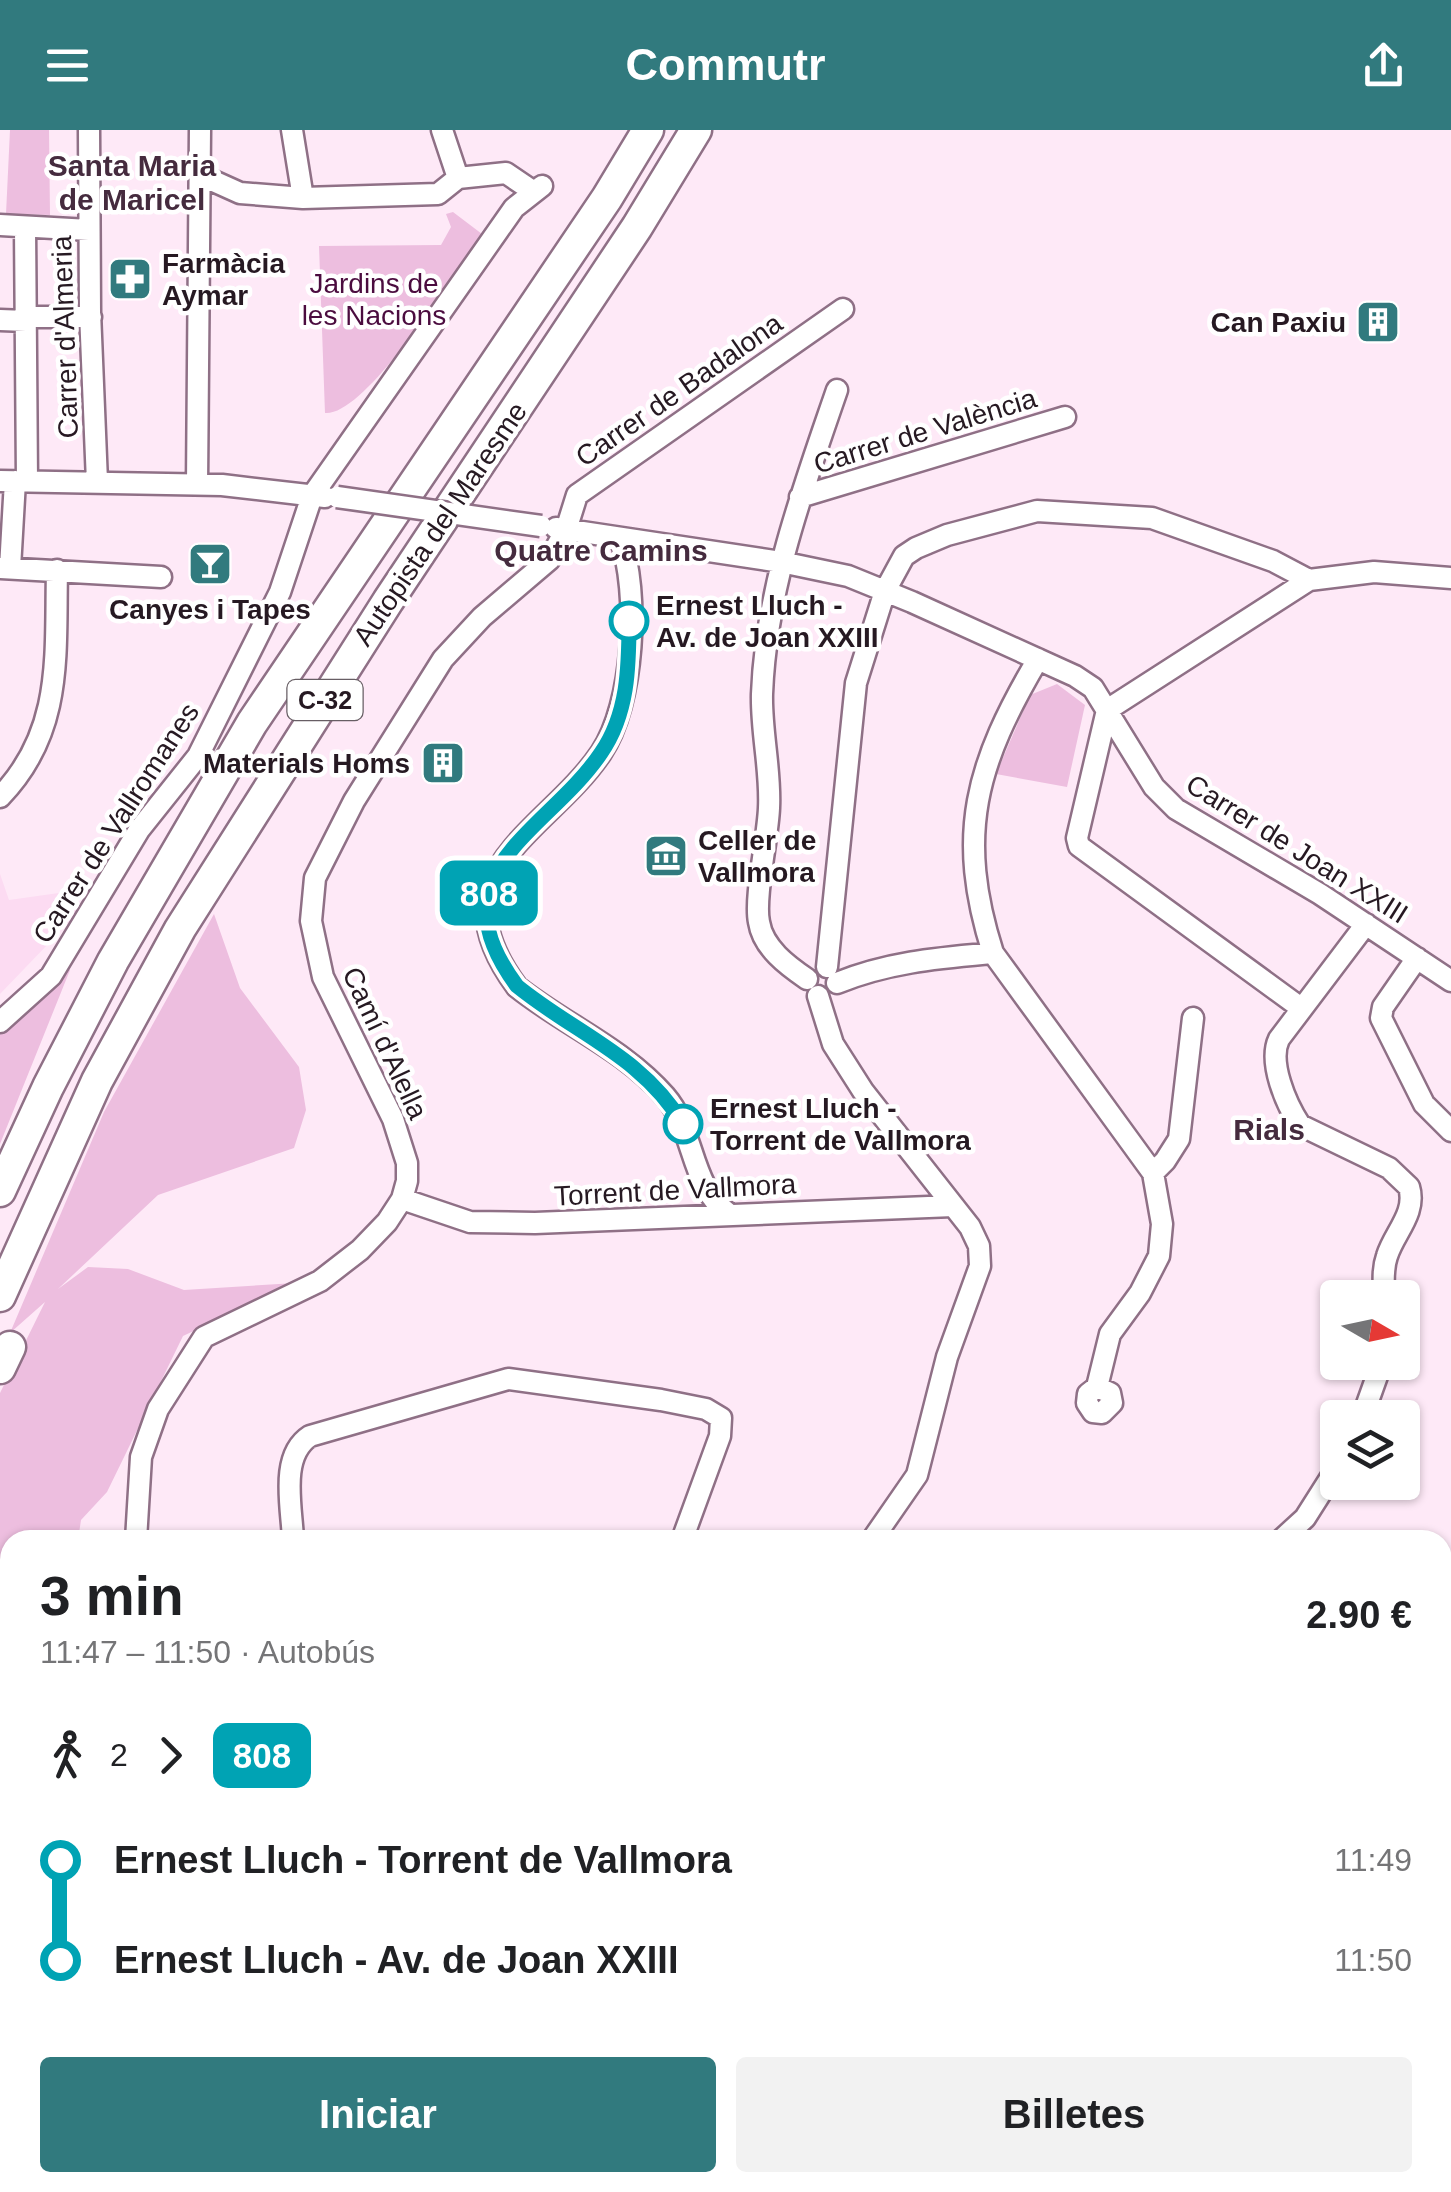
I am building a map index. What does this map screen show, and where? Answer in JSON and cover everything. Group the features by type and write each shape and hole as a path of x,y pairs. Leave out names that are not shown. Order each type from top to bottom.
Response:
{"highway":[{"name":"Autopista del Maresme","path":"0,1191 113,962 252,723 607,198 648,130"},
{"name":"Autopista del Maresme","path":"0,1296 97,1081 180,929 388,601 696,130"},
{"path":"224,903 230,879 388,601"}],"street":[{"name":"Carrer d'Almeria","path":"88,130 97,482"},
{"path":"197,484 200,130"},
{"path":"292,130 303,198"},
{"path":"200,175 240,194 303,198 438,194 458,178 442,130"},
{"name":"Carrer de Vallromanes","path":"0,1022 50,976 139,830 198,756 280,592 312,496 514,208 538,189 506,173 458,178"},
{"path":"0,225 89,230"},
{"path":"25,226 26,319 5,568 161,577"},
{"name":"Carrer de Badalona","path":"566,530 577,495 843,309"},
{"path":"0,320 91,317"},
{"path":"813,988 780,958 758,921 770,805 762,695 773,596 781,562 837,390"},
{"name":"Carrer de València","path":"800,497 1065,417"},
{"name":"Carrer de Joan XXIII","path":"14,481 197,484 337,497 781,562 848,576 1038,659 1093,688 1154,787 1176,809 1366,924 1451,981"},
{"path":"832,975 856,682 896,566 916,548 1036,511 1152,518 1273,561 1308,580"},
{"name":"Camí d'Alella","path":"402,1199 407,1163 393,1119 322,977 312,920 316,878 354,801 443,659 482,617 549,560 566,530"},
{"path":"620,538 630,579 629,662 626,693 617,723 603,751 586,772 510,848 497,868 488,897 488,930 504,969 517,986 632,1063 668,1100 684,1126 700,1183 728,1214"},
{"path":"0,796 18,778 47,719 58,631 57,570"},
{"path":"1301,1008 1079,846 1077,838 1107,710 1308,580 1374,572 1451,578"},
{"path":"1038,659 1000,726 989,754 972,849 974,880 993,952 1152,1174 1162,1224 1159,1256 1140,1293 1110,1334 1098,1388"},
{"path":"1366,924 1278,1039 1274,1050 1296,1120 1304,1128 1390,1168 1402,1178 1412,1198 1386,1256 1383,1280"},
{"path":"879,1530 917,1475 947,1357 980,1266 976,1240 863,1091 833,1044 813,988 815,968 832,975 993,952"},
{"path":"1418,958 1382,1007 1380,1018 1424,1104 1451,1131"},
{"path":"1152,1174 1179,1139 1192,1018"},
{"path":"682,1216 700,1183"},
{"path":"136,1530 141,1456 158,1409 204,1337 320,1282 360,1250 387,1222 402,1199"},
{"name":"Torrent de Vallmora","path":"402,1199 470,1222 536,1224 953,1206"},
{"path":"293,1530 292,1458 310,1436 508,1378 660,1400 706,1409 720,1418 720,1436 686,1530"},
{"path":"1291,1530 1320,1494"}],"shaded area":[{"path":"0,874 9,900 80,890 75,916 0,994"}],"green space":[{"path":"10,130 49,130 50,215 6,214"},
{"name":"Jardins de les Nacions","path":"453,212 482,234 386,367 343,408 325,413 319,246 441,245 451,227 446,214"},
{"path":"1057,684 1085,705 1067,787 996,774 1030,695"},
{"path":"214,914 240,988 299,1067 306,1110 294,1148 158,1195 58,1289 88,1267 128,1269 184,1290 295,1283 183,1336 107,1492 81,1520 80,1530 0,1530 0,1393 45,1302 10,1333 104,1112"},
{"path":"70,970 0,1144 0,1034"}],"bus line":[{"name":"808","path":"629,621 626,693 617,723 603,751 586,772 510,848 497,868 488,897 488,930 504,969 517,986 632,1063 668,1100 683,1124"}],"place":[{"name":"Farmàcia Aymar","path":"130,279"},
{"name":"Can Paxiu","path":"1378,322"},
{"name":"Canyes i Tapes","path":"210,564"},
{"name":"Ernest Lluch - Av. de Joan XXIII","path":"629,621"},
{"name":"Materials Homs","path":"443,763"},
{"name":"Celler de Vallmora","path":"666,856"},
{"name":"Ernest Lluch - Torrent de Vallmora","path":"683,1124"}],"district":[{"name":"Santa Maria de Maricel","path":"132,182"},
{"name":"Quatre Camins","path":"601,550"},
{"name":"Rials","path":"1269,1129"}]}
